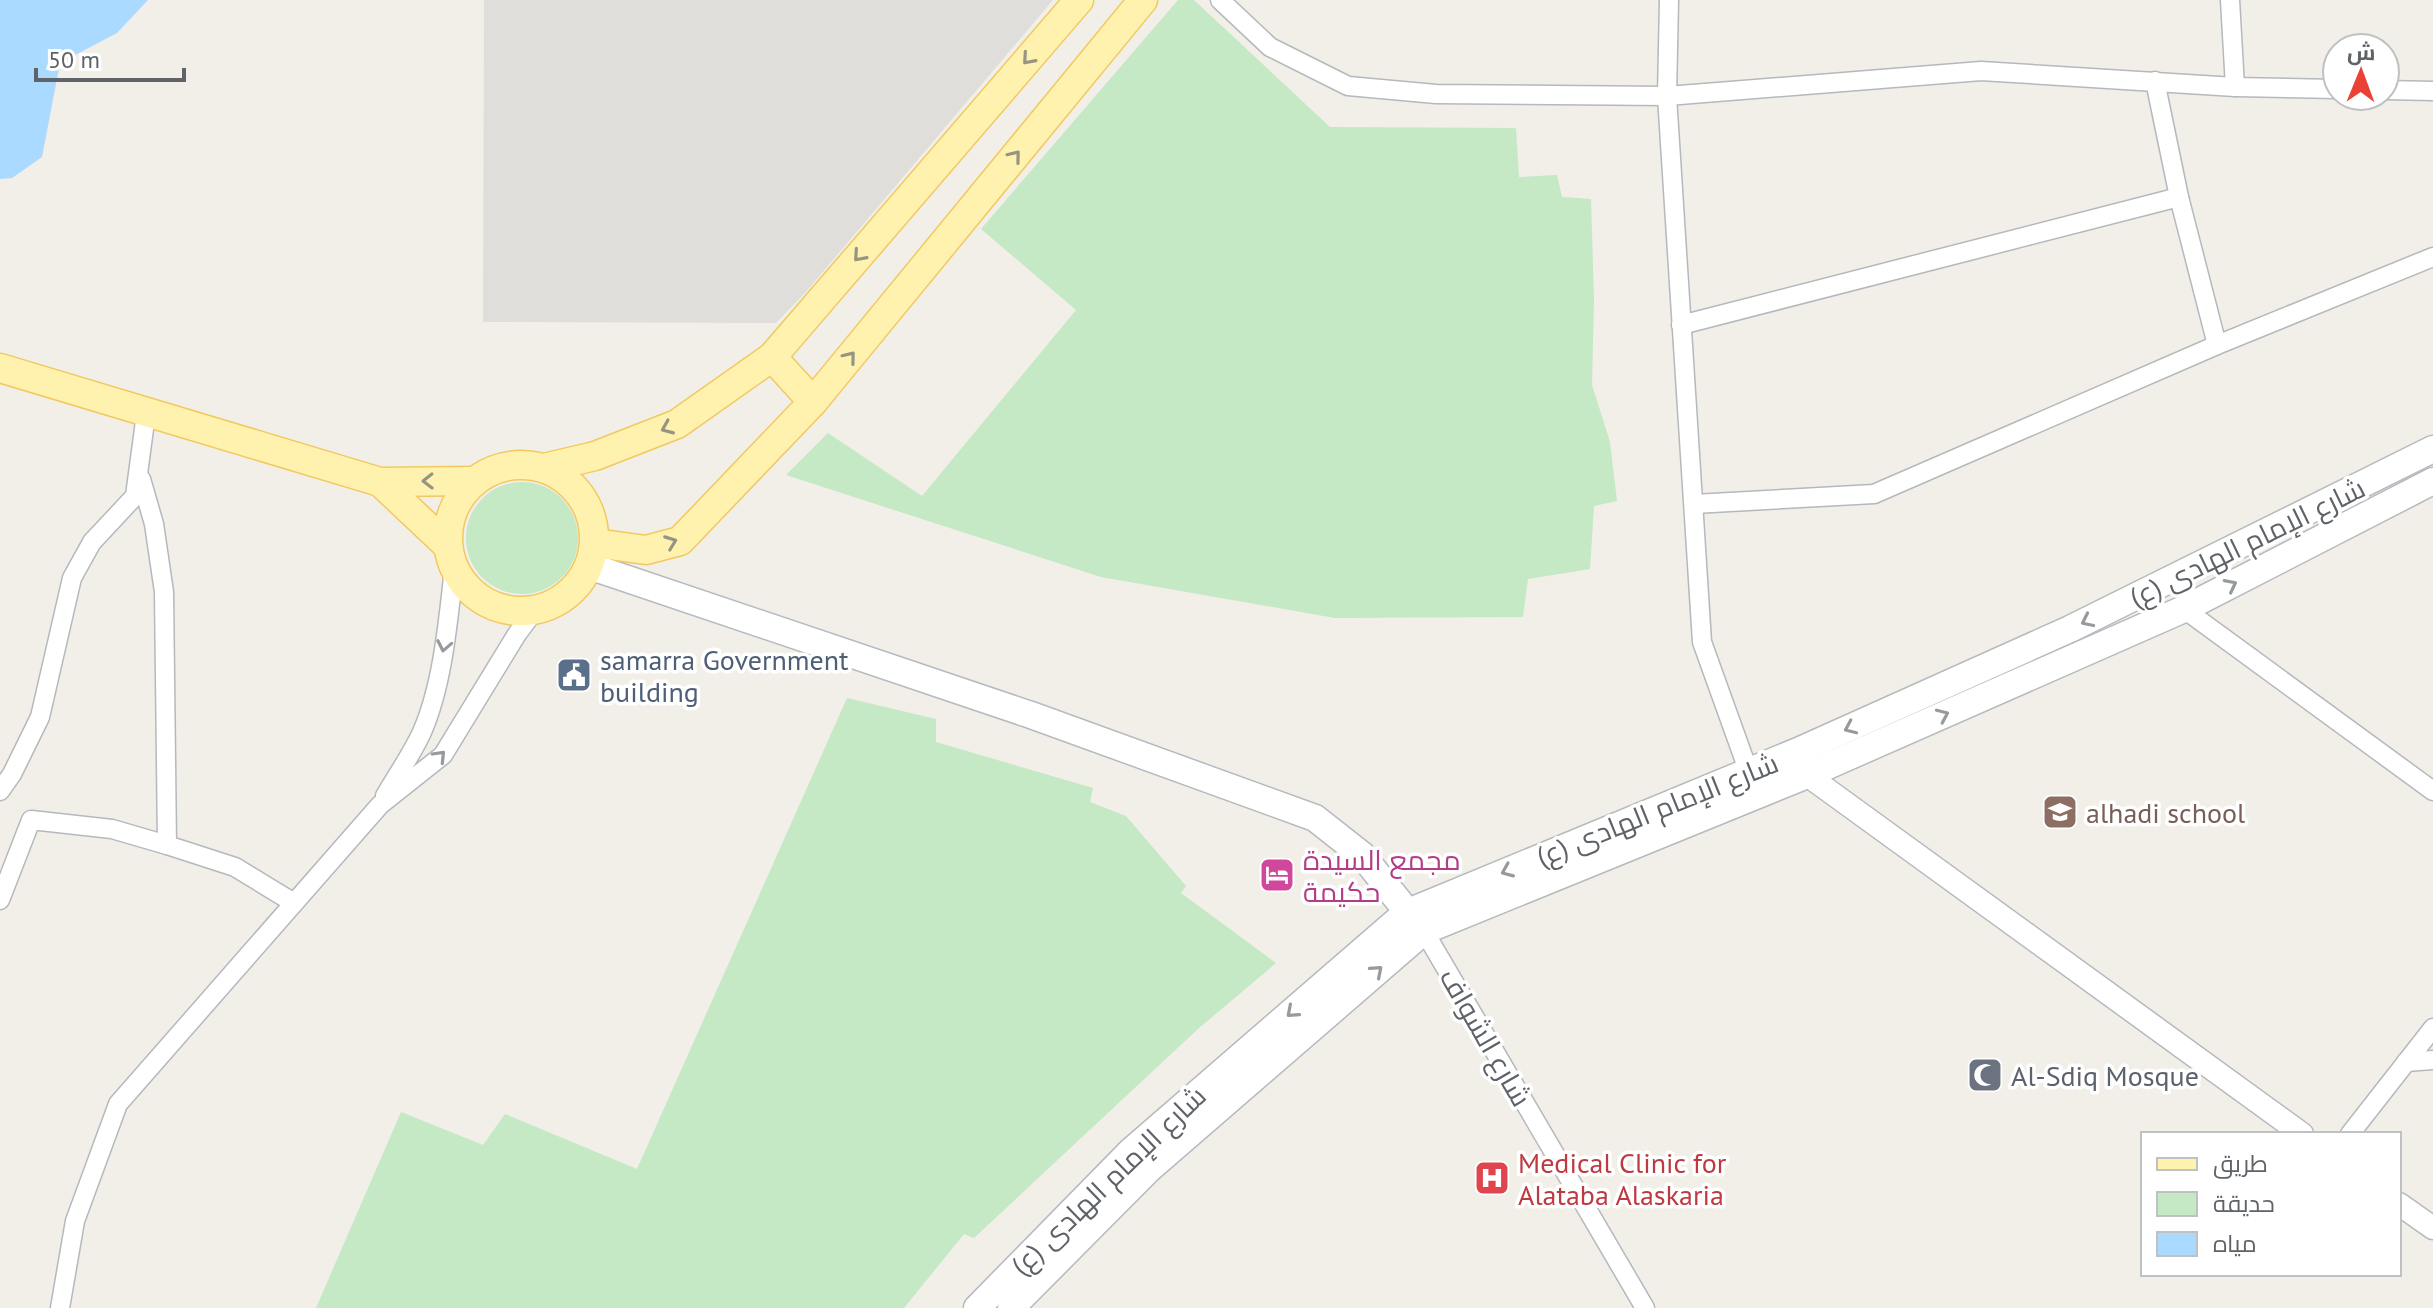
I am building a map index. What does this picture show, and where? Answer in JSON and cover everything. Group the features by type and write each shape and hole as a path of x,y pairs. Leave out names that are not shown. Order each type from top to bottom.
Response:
{"main road":[{"path":"451,557 449,521 459,499 475,481 496,469 520,465 544,468 595,456 677,424 772,357 1079,0"},
{"path":"592,555 646,550 680,541 813,402 1143,0"},
{"path":"772,357 813,402"},
{"path":"0,368 380,482 475,481"},
{"name":"شارع الإمام الهادی (ع)","path":"1803,763 2433,449"},
{"path":"380,482 451,557 468,589 488,603 511,611 535,610 558,602 576,587 592,555 592,519 582,497 566,480 544,468"},
{"name":"شارع الإمام الهادی (ع)","path":"977,1308 1131,1151 1415,922 2184,609 2433,481"},
{"path":"592,555 1315,818 1362,855 1415,922"},
{"name":"شارع الإمام الهادی (ع)","path":"1011,1308 1148,1170 1415,922"}],"street":[{"path":"1220,0 1270,47 1348,86 1436,94 1667,96 1981,71 2235,87 2321,89"},
{"path":"1669,0 1667,96 1702,642 1753,783"},
{"path":"2230,0 2235,87"},
{"path":"2155,81 2179,197 2217,345"},
{"path":"2401,90 2433,91"},
{"path":"1681,325 2179,197"},
{"path":"1694,504 1874,494 2217,345 2433,257"},
{"path":"0,791 12,774 40,717 72,578 92,542 135,496 146,414"},
{"path":"137,469 154,524 164,592 167,845"},
{"path":"380,805 422,731 445,640 451,557"},
{"path":"2184,609 2433,791"},
{"path":"60,1308 75,1221 118,1104 380,805 443,755 535,610"},
{"path":"1803,763 2299,1132"},
{"path":"0,900 31,820 112,829 167,845 235,867 294,903"},
{"name":"شارع الشواف","path":"1415,922 1645,1308"},
{"path":"2352,1132 2433,1028"},
{"path":"2406,1062 2433,1060"},
{"path":"2401,1205 2433,1228"}],"shaded area":[{"path":"484,0 1053,0 805,293 776,323 483,322"}],"green space":[{"path":"1178,0 1194,0 1330,127 1516,128 1519,177 1557,175 1562,197 1591,199 1594,300 1592,385 1610,442 1617,501 1594,506 1590,569 1528,579 1523,617 1335,618 1101,577 786,475 828,433 922,496 1076,310 981,229"},
{"path":"522,482 543,487 561,499 573,517 578,538 573,559 561,577 543,589 522,594 501,589 483,577 471,559 466,538 471,517 483,499 501,487"},
{"path":"847,698 936,719 936,742 1093,788 1090,802 1126,816 1186,886 1181,893 1276,963 1199,1028 974,1238 964,1234 904,1308 316,1308 401,1112 483,1145 505,1114 637,1169"}],"water":[{"path":"0,0 148,0 117,33 60,63 42,157 12,178 0,179"}],"place":[{"name":"samarra Government building","path":"574,675"},
{"name":"alhadi school","path":"2060,812"},
{"name":"مجمع السيدة حكيمة","path":"1277,875"},
{"name":"Al-Sdiq Mosque","path":"1985,1075"},
{"name":"Medical Clinic for Alataba Alaskaria","path":"1492,1178"}]}
